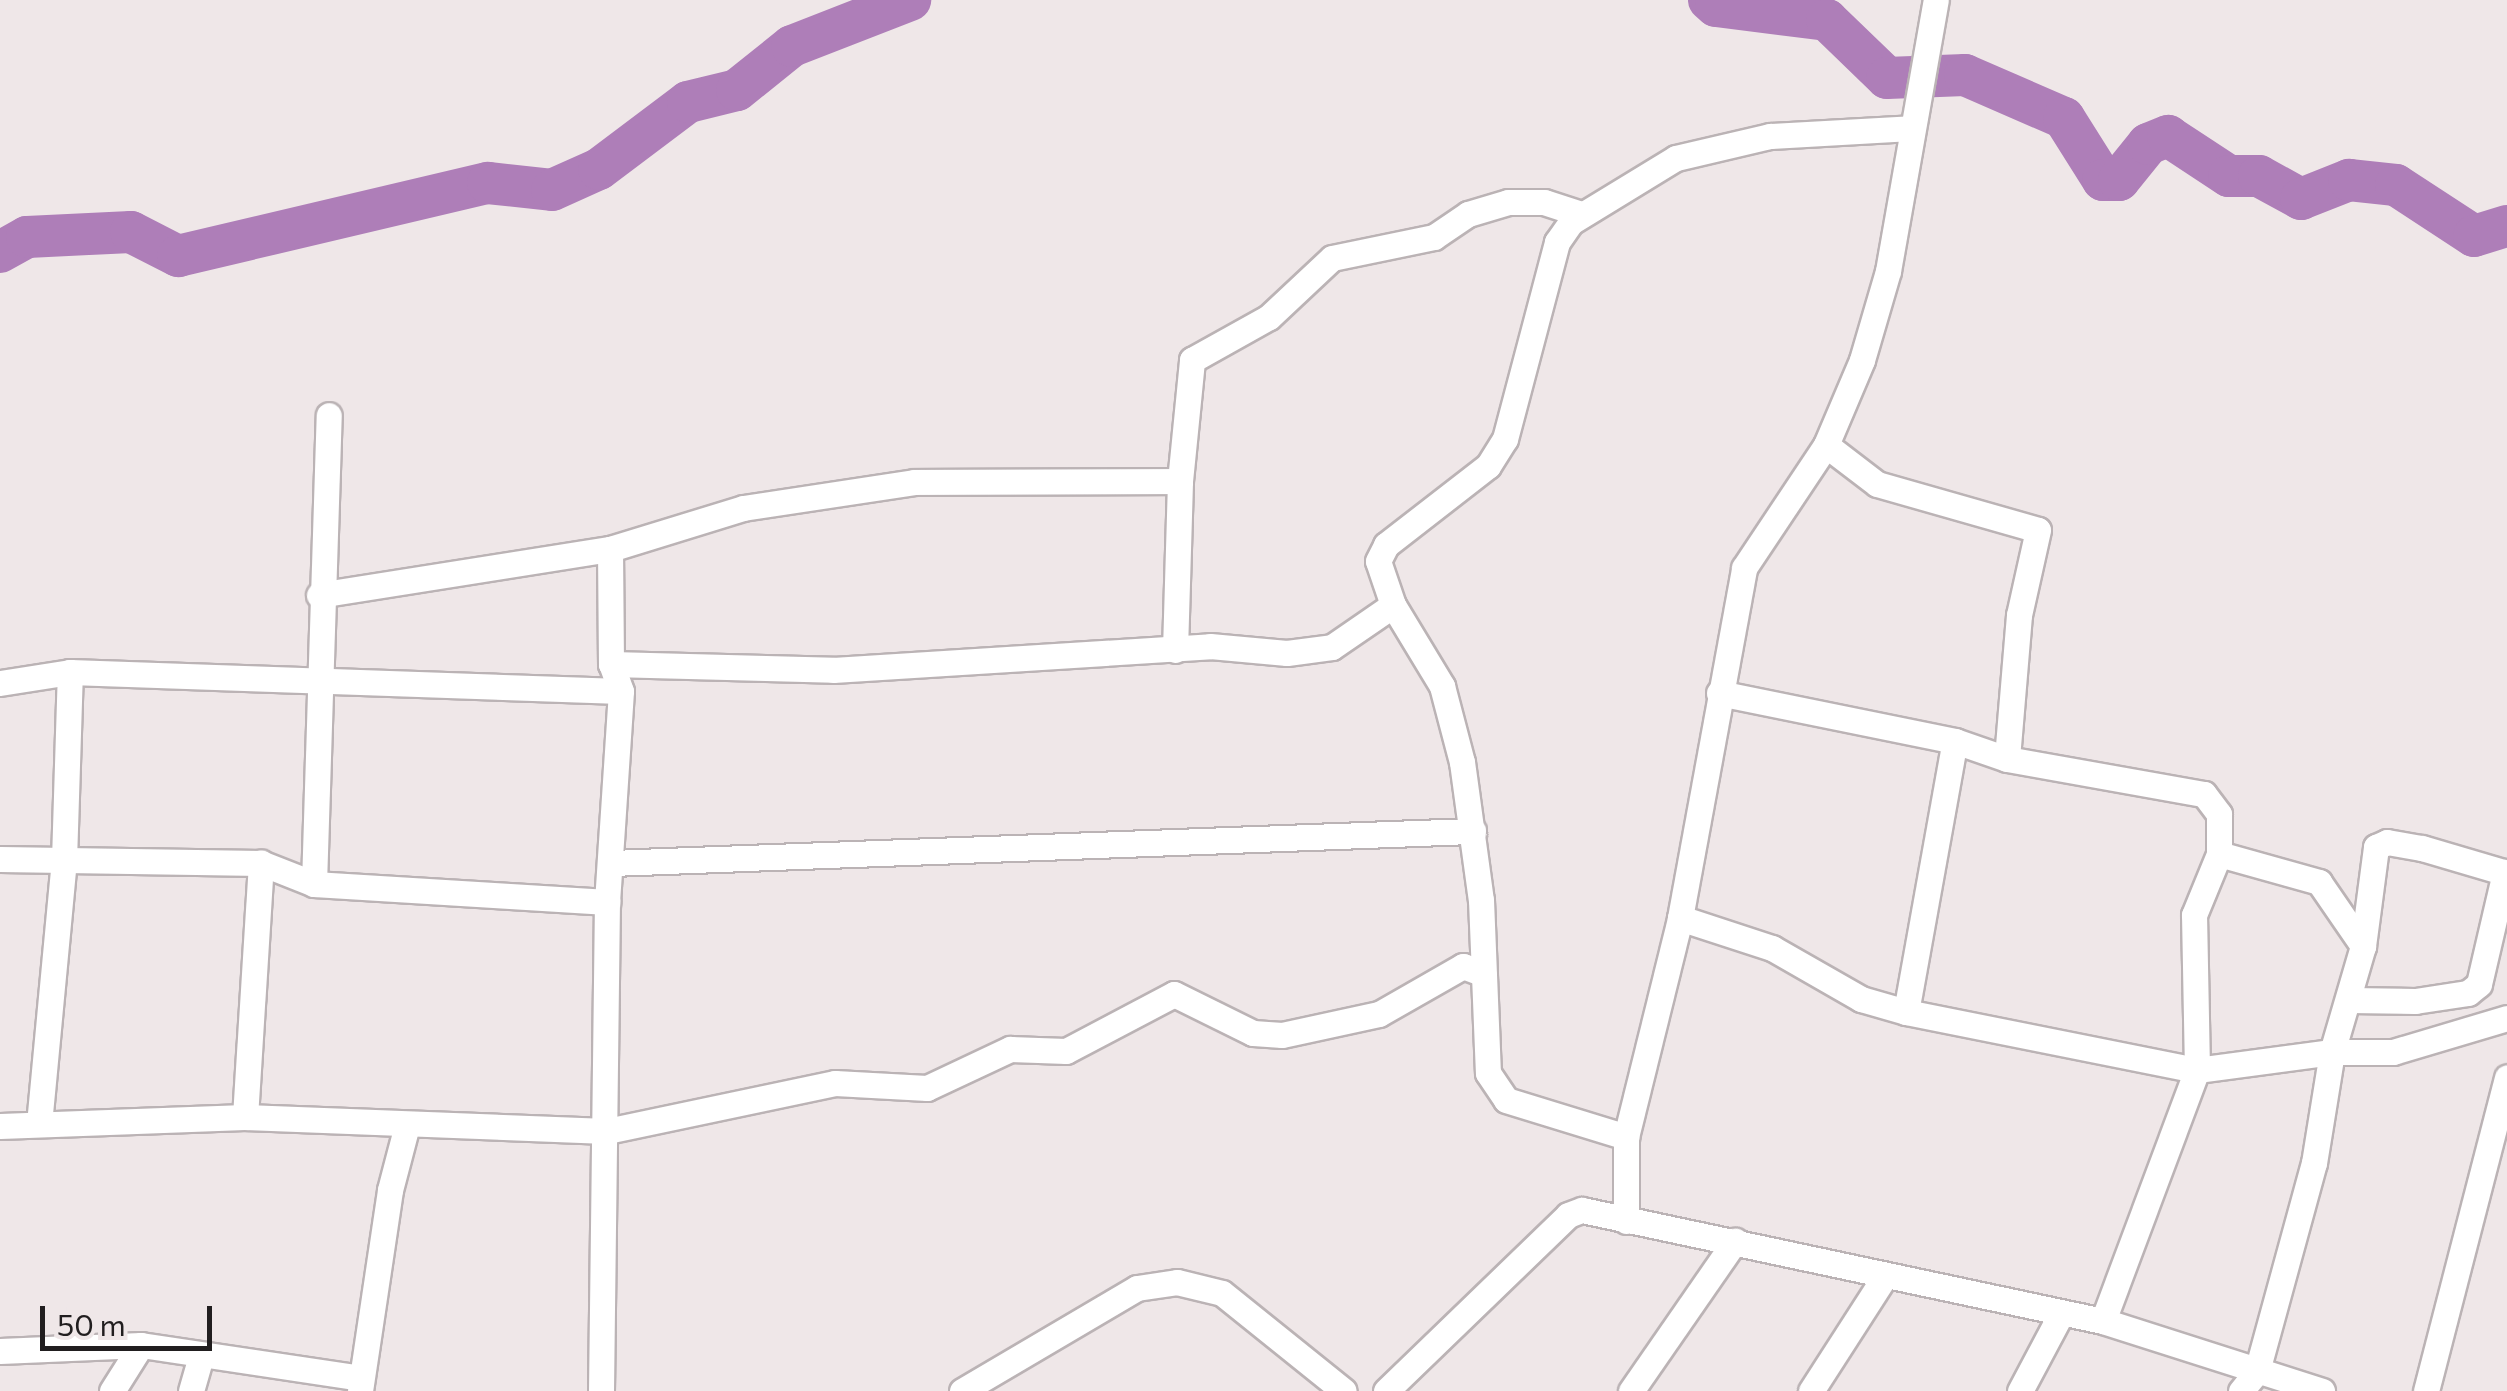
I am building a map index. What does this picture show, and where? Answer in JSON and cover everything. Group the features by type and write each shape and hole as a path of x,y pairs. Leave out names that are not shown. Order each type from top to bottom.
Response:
{"street":[{"path":"1626,1221 1626,1137 1680,918 1744,568 1826,445 1862,360 1888,271 1936,0"},
{"path":"1626,1137 1506,1100 1495,1087 1483,1053 1484,974 1473,831 1442,686 1393,604 1378,561 1398,534 1488,466 1505,438 1557,242 1580,214 1676,158 1770,136 1912,128"},
{"path":"1175,650 1180,481 1192,360 1269,317 1332,258 1434,237 1468,214 1508,202 1544,202 1580,214"},
{"path":"314,884 319,595 329,415"},
{"path":"1826,445 1876,484 2038,530 2018,616 2007,759"},
{"path":"319,595 610,549 743,508 914,482 1180,481"},
{"path":"601,1391 607,902 621,691 611,664 610,549"},
{"path":"611,664 833,670 1175,650 1332,647 1393,604"},
{"path":"0,683 70,672 320,677 621,691"},
{"path":"39,1124 64,860 70,672"},
{"path":"1720,692 1955,741 2007,759 2204,794 2219,814 2219,854 2194,915 2197,1070 2103,1321"},
{"path":"1906,1012 1955,741"},
{"path":"611,864 1473,831"},
{"path":"2249,1381 2314,1163 2332,1052 2363,946 2380,843 2506,872 2480,984 2468,993 2415,1001 2350,1000"},
{"path":"2219,854 2320,882 2363,946"},
{"path":"0,859 261,863 314,884 607,902"},
{"path":"245,1118 261,863"},
{"path":"1680,918 1772,948 1861,998 1906,1012 2197,1070 2332,1052 2393,1052 2507,1018"},
{"path":"0,1126 245,1118 607,1131 834,1084 927,1088 1010,1049 1066,1051 1174,994 1253,1033 1282,1035 1379,1014 1463,966 1484,974"},
{"path":"2426,1391 2507,1077"},
{"path":"0,1351 141,1345 361,1384 390,1190 407,1125"},
{"path":"1386,1391 1572,1212 1735,1240 2103,1321 2249,1381 2322,1391"},
{"path":"1631,1391 1735,1240"},
{"path":"1811,1391 1885,1276"},
{"path":"962,1391 1137,1288 1178,1282 1222,1293 1344,1391"},
{"path":"2020,1391 2060,1314"},
{"path":"112,1391 141,1345"},
{"path":"191,1391 201,1357"}],"waterway":[{"path":"0,252 27,237 131,232 178,256 488,183 552,190 599,169 688,102 737,90 792,46 910,0"},
{"path":"1709,0 1716,6 1827,20 1887,78 1965,75 2064,118 2103,180 2119,180 2148,144 2168,136 2229,176 2259,176 2301,199 2349,180 2396,185 2474,236 2507,226"}]}
